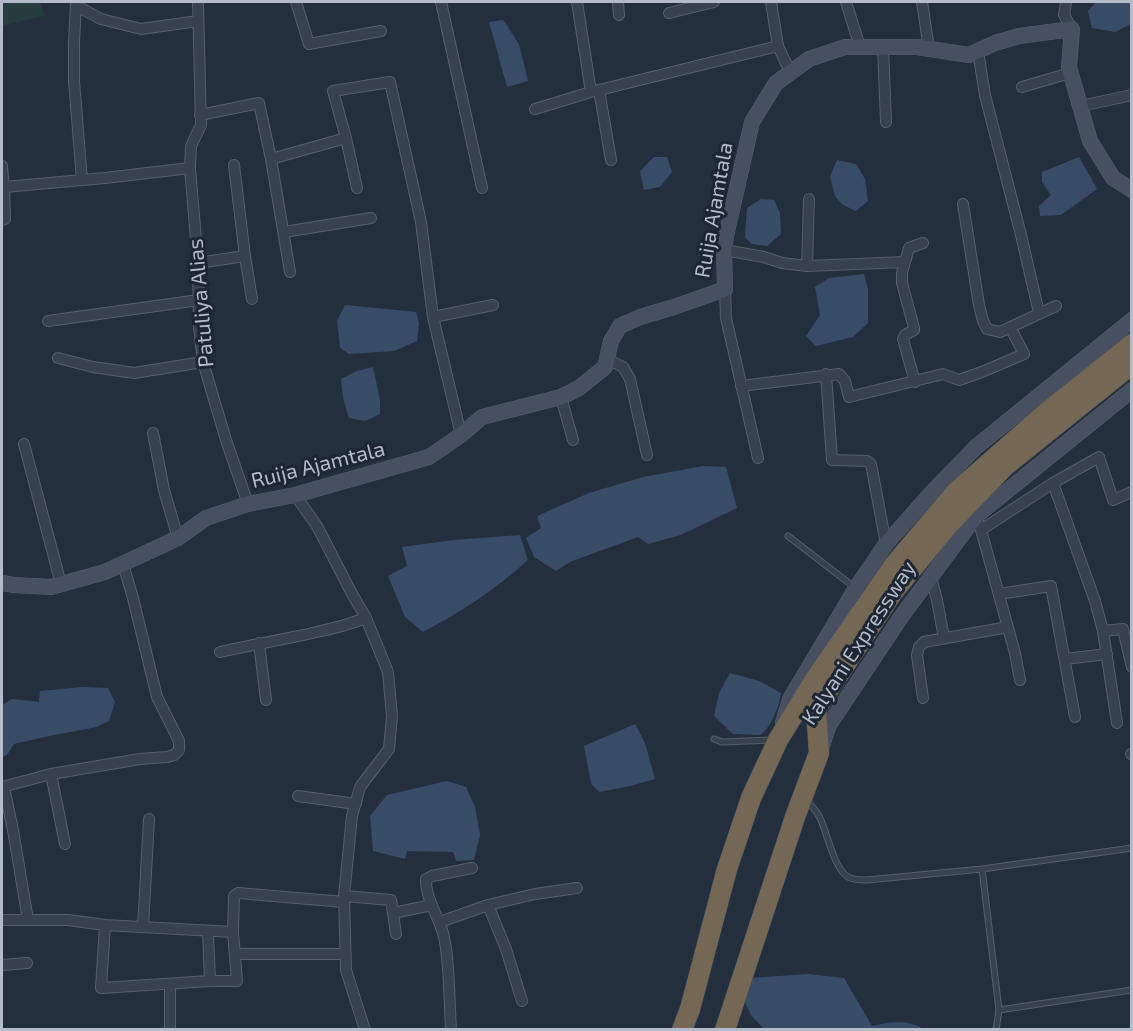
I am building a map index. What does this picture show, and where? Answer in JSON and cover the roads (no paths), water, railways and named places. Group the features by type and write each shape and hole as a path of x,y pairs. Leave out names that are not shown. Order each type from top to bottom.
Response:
{"highway":[{"name":"Kalyani Expressway","path":"682,1029 690,1009 727,869 751,798 778,740 816,678 896,564 956,492 1047,412 1131,344"},
{"name":"Kalyani Expressway","path":"725,1029 802,797 819,753 816,709 893,592 950,523 1005,466 1131,364"}],"street":[{"name":"Patuliya Alias","path":"198,2 201,125 191,146 190,168 198,263 199,327 203,362 248,504"},
{"path":"296,2 309,44 381,31"},
{"path":"441,2 482,188"},
{"path":"577,2 611,160"},
{"path":"618,2 619,15"},
{"path":"669,14 714,2"},
{"path":"771,2 778,46 790,72"},
{"path":"846,2 860,47"},
{"path":"922,2 929,49"},
{"path":"1066,2 1064,15 1072,29 1070,73 1090,141 1113,178 1129,184"},
{"path":"82,180 74,81 76,4 101,18 141,29 198,21"},
{"name":"Ruija Ajamtala","path":"2,583 51,586 105,572 178,538 206,518 248,504 295,495 429,457 482,417 561,397 579,388 605,367 611,341 620,326 724,289 724,250 752,122 776,83 809,58 845,47 917,47 969,55 995,43 1019,36 1072,29"},
{"path":"535,109 595,91 778,46"},
{"path":"883,47 885,122"},
{"path":"978,51 985,96 1019,225 1039,313"},
{"path":"1022,87 1070,73"},
{"path":"357,188 333,91 390,82 421,222 433,317 461,435"},
{"path":"1080,106 1131,95"},
{"path":"201,115 259,103 272,159 290,272"},
{"path":"272,159 346,138"},
{"path":"234,165 252,299"},
{"path":"2,166 5,219 2,220"},
{"path":"4,187 190,168"},
{"path":"807,266 809,199"},
{"path":"963,204 983,321 987,329 1000,332 1056,306"},
{"path":"284,232 371,218"},
{"path":"915,382 903,339 914,328 902,283 902,273 909,248 923,243"},
{"path":"724,250 807,266 905,262"},
{"path":"198,263 245,256"},
{"path":"724,289 726,318 758,458"},
{"path":"48,321 199,300"},
{"path":"433,317 493,304"},
{"name":"Kalyani Expressway","path":"778,740 790,699 856,588 886,544 976,447 1131,320"},
{"path":"741,386 839,374 845,381 849,398 943,374 959,380 1024,354 1010,327"},
{"path":"58,358 93,367 134,373 203,362"},
{"path":"606,359 623,367 630,379 647,455"},
{"path":"826,374 832,460 867,461 871,464 886,544"},
{"name":"Kalyani Expressway","path":"819,753 829,725 931,577 979,523 1131,390"},
{"path":"561,397 573,440"},
{"path":"153,433 164,490 178,538"},
{"path":"24,444 61,584"},
{"path":"1020,680 1015,653 979,523 1099,457 1113,500 1131,492"},
{"path":"1053,483 1095,601 1103,631 1117,723"},
{"path":"295,495 317,526 366,618 388,672 392,716 389,749 360,787 352,816 344,899 346,970 365,1029"},
{"path":"28,920 13,830 3,787 51,774 140,759 167,757 179,750 179,741 157,698 123,564"},
{"path":"931,577 944,638"},
{"path":"999,594 1051,586 1075,717"},
{"path":"220,652 324,631 366,618"},
{"path":"923,698 917,655 924,642 1008,627"},
{"path":"1103,631 1123,629 1131,664"},
{"path":"259,643 266,700"},
{"path":"1065,659 1107,654"},
{"path":"51,774 65,844"},
{"path":"298,796 356,804"},
{"path":"143,927 149,819"},
{"path":"451,1029 446,949 440,922 426,883 428,877 472,868"},
{"path":"440,922 488,905 535,894 577,888"},
{"path":"105,925 101,988 237,981 233,932 234,896 238,893 391,900 396,934"},
{"path":"393,914 432,905"},
{"path":"488,905 506,949 522,1001"},
{"path":"2,920 68,920 105,925 233,932"},
{"path":"208,932 210,981"},
{"path":"235,954 345,954"},
{"path":"2,965 27,963"},
{"path":"170,984 170,1029"}],"lane":[{"path":"788,536 856,588"},
{"path":"714,739 722,742 778,740"},
{"path":"802,797 812,805 819,817 836,862 848,877 867,880 982,869 1131,848"},
{"path":"982,869 999,1010 996,1029"},
{"path":"999,1010 1131,990"}],"water":[{"path":"1096,2 1131,2 1131,24 1115,32 1092,28 1088,11"},
{"path":"503,20 519,44 528,81 507,87 489,22"},
{"path":"654,157 667,157 672,172 660,187 644,190 640,171"},
{"path":"1079,157 1097,189 1061,215 1040,216 1039,206 1051,195 1042,182 1042,172"},
{"path":"837,160 856,164 865,179 868,201 856,211 843,205 835,196 830,177"},
{"path":"761,199 774,200 780,213 781,234 767,246 752,244 745,238 747,208"},
{"path":"864,274 868,289 868,323 853,337 816,346 806,336 820,315 815,287 829,278"},
{"path":"345,305 416,312 419,323 417,341 394,351 349,354 340,348 337,321"},
{"path":"373,367 380,400 380,414 365,421 349,418 343,398 341,379 357,371"},
{"path":"703,466 726,467 737,508 681,535 648,544 638,537 570,562 556,571 534,557 526,538 541,528 537,516 589,493 643,477"},
{"path":"520,535 528,560 491,590 423,632 405,617 388,576 407,566 402,547 453,540"},
{"path":"730,673 759,681 781,693 774,716 761,735 733,734 714,716 719,693"},
{"path":"82,687 108,688 115,702 109,721 97,727 14,744 7,755 2,757 2,705 12,699 39,702 40,691"},
{"path":"635,724 645,743 655,779 599,792 591,783 584,746"},
{"path":"447,781 466,787 475,807 480,835 474,860 456,861 453,852 407,851 405,859 373,851 370,816 387,795"},
{"path":"809,974 844,978 872,1026 905,1023 923,1029 764,1029 751,1015 742,996 749,978"}]}
